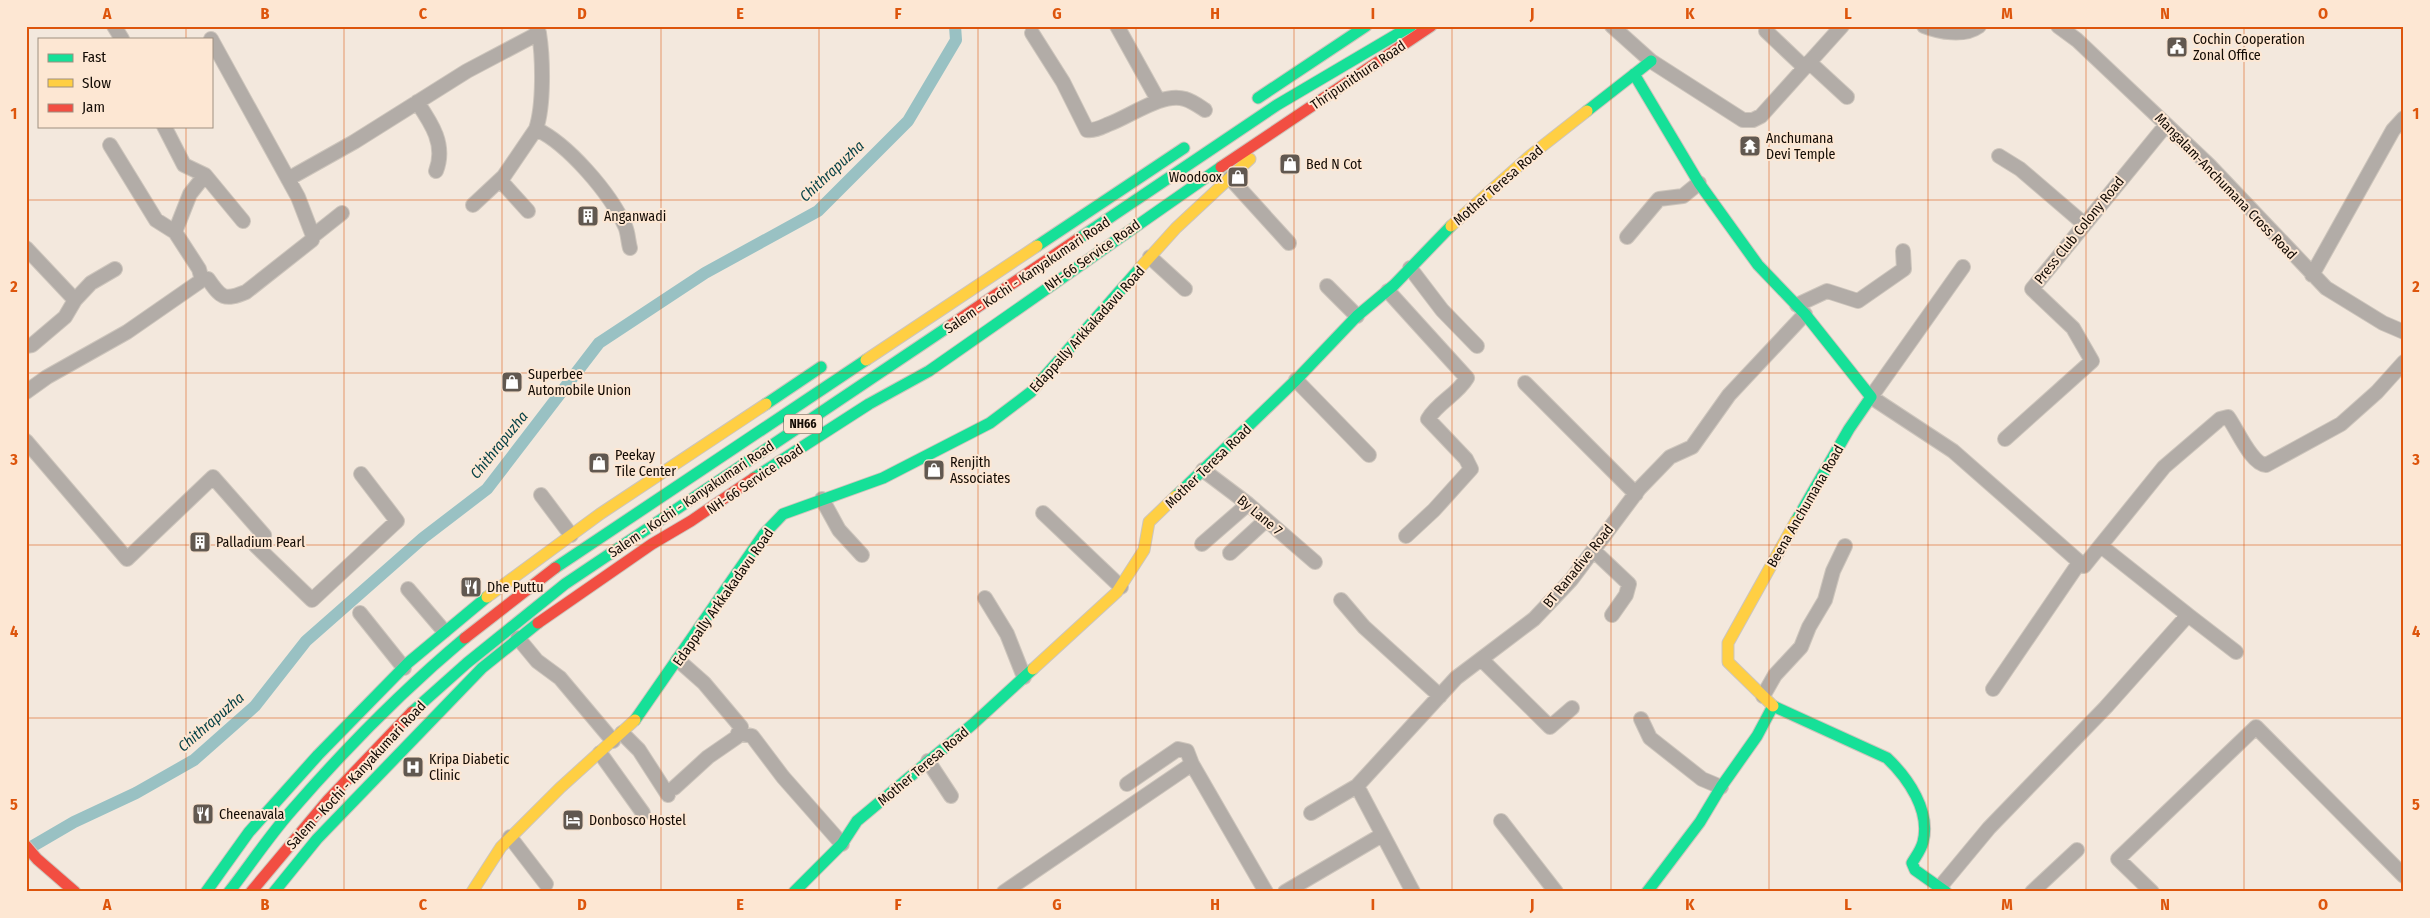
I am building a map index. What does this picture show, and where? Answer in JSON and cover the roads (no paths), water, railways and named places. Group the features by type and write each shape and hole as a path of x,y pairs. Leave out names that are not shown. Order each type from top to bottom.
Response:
{"main road":[{"path":"1252,102 1366,26"},
{"name":"Salem - Kochi - Kanyakumari Road","path":"251,892 341,787 412,712 486,647 565,584 1277,105 1411,26"},
{"name":"Thripunithura Road","path":"1285,125 1431,26"},
{"name":"Mother Teresa Road","path":"794,892 842,844 857,821 1024,678 1121,588 1144,550 1149,522 1296,380 1357,316 1388,291 1460,216 1531,155 1651,61"},
{"path":"1634,74 1699,183 1758,265 1801,310 1871,397"},
{"name":"Edappally Arkkakadavu Road","path":"472,892 501,847 510,837 633,724 764,534 783,514 884,478 990,423 1031,392 1176,228 1285,125"},
{"name":"NH-66 Service Road","path":"274,892 317,839 482,668 518,638 652,544 691,522 776,463 869,404 929,371 1159,208 1285,125"},
{"name":"Salem - Kochi - Kanyakumari Road","path":"229,892 292,811 357,739 429,668 535,582 661,495 1195,140"},
{"path":"206,892 249,832 318,755 444,630 571,535 679,460 821,367 831,382"},
{"name":"Beena Anchumana Road","path":"1871,397 1849,429 1728,643 1728,662 1768,701 1887,758 1897,766 1915,791 1923,824 1925,839 1912,863 1915,870 1943,889"},
{"path":"661,495 672,512"},
{"path":"1647,892 1700,822 1721,787 1757,736 1768,701"},
{"path":"341,787 356,800"},
{"path":"26,846 37,859 75,892"}],"street":[{"path":"114,26 121,38"},
{"path":"1117,26 1158,100"},
{"path":"1612,26 1651,61 1743,120 1753,120 1761,116 1842,26"},
{"path":"1924,26 1940,32 1973,30 1979,26"},
{"name":"Mangalam-Anchumana Cross Road","path":"2058,26 2077,40 2209,165 2326,288 2384,323 2404,332"},
{"path":"288,180 537,30 542,61 539,119 536,129 512,166 473,205"},
{"path":"1766,31 1847,97"},
{"path":"1032,33 1063,82 1087,130 1093,131 1120,120 1158,100 1173,97 1185,99 1205,110"},
{"path":"212,43 298,197 313,236"},
{"path":"417,102 436,131 440,159 436,171"},
{"path":"2312,275 2393,130 2404,118"},
{"name":"Press Club Colony Road","path":"2005,439 2092,361 2074,328 2032,289 2083,223 2166,124"},
{"path":"165,128 184,165 205,175 243,221"},
{"path":"536,129 564,148 606,196 625,226 630,248"},
{"path":"110,144 156,220 175,232 199,269 202,280"},
{"path":"1999,156 2020,169 2083,223"},
{"path":"175,232 190,194 205,175"},
{"path":"1230,178 1289,243"},
{"path":"500,180 528,211"},
{"path":"1627,237 1659,199 1683,196 1699,183"},
{"path":"26,392 47,377 127,332 202,280 208,279 216,292 225,298 246,292 312,240 313,236 342,213"},
{"path":"26,248 75,300"},
{"path":"1801,310 1827,291 1858,301 1904,269 1903,251"},
{"path":"1150,258 1185,289"},
{"path":"1963,267 1871,397 1953,451 2084,566 2164,467 2220,419 2228,417 2252,456 2258,463 2266,465 2340,424 2377,392 2404,362"},
{"path":"1410,268 1442,310 1477,346"},
{"path":"26,346 32,345 65,317 75,300 91,283 115,269"},
{"path":"1328,286 1357,316"},
{"path":"1388,291 1467,378 1463,385 1432,411 1428,419 1466,459 1471,468 1434,510 1406,536"},
{"name":"BT Ranadive Road","path":"1311,813 1357,786 1456,678 1534,619 1571,580 1636,494 1670,457 1692,447 1729,395 1801,310"},
{"path":"1296,380 1369,455"},
{"path":"1525,383 1636,494"},
{"path":"26,442 126,559 213,477 264,536 256,546 312,600 397,521 361,474"},
{"name":"By Lane 7","path":"1204,470 1248,504 1316,562"},
{"path":"541,494 571,535"},
{"path":"822,499 839,530 862,555"},
{"path":"1202,544 1248,504"},
{"path":"1043,513 1121,588"},
{"path":"1230,554 1266,520"},
{"path":"1768,701 1775,675 1801,646 1809,627 1825,600 1833,571 1845,546"},
{"path":"2101,546 2236,652"},
{"path":"1593,550 1629,584 1626,594 1612,615"},
{"path":"1993,689 2079,563"},
{"path":"408,589 444,630"},
{"path":"985,598 1007,634 1024,678"},
{"path":"1341,600 1364,627 1440,696"},
{"path":"360,613 404,668"},
{"path":"1943,889 1990,828 2106,707 2188,615"},
{"path":"518,638 537,661 560,678 618,737 639,750 671,792 708,757 737,737 741,727 704,683 678,660"},
{"path":"1481,659 1550,727 1572,708"},
{"path":"1641,719 1650,738 1702,779 1721,787"},
{"path":"2152,892 2118,859 2256,727 2404,876"},
{"path":"738,733 752,736 782,777 842,844"},
{"path":"1127,784 1178,750 1187,751 1192,764 1266,892"},
{"path":"600,753 643,813"},
{"path":"928,761 951,796"},
{"path":"1004,892 1192,764"},
{"path":"1357,786 1413,892"},
{"path":"1501,821 1556,892"},
{"path":"1285,892 1382,835"},
{"path":"510,837 546,884"},
{"path":"2032,892 2077,850"}],"waterway":[{"name":"Chithrapuzha","path":"26,850 74,822 136,793 194,760 255,706 306,641 423,538 487,489 599,343 705,273 818,211 908,121 956,40 955,26"}],"place":[{"name":"Cochin Cooperation Zonal Office","path":"2177,47"},
{"name":"Anchumana Devi Temple","path":"1750,146"},
{"name":"Bed N Cot","path":"1290,164"},
{"name":"Woodoox","path":"1238,177"},
{"name":"Anganwadi","path":"588,216"},
{"name":"Superbee Automobile Union","path":"512,382"},
{"name":"Peekay Tile Center","path":"599,463"},
{"name":"Renjith Associates","path":"934,470"},
{"name":"Palladium Pearl","path":"200,542"},
{"name":"Dhe Puttu","path":"471,587"},
{"name":"Kripa Diabetic Clinic","path":"413,767"},
{"name":"Cheenavala","path":"203,814"},
{"name":"Donbosco Hostel","path":"573,820"}]}
